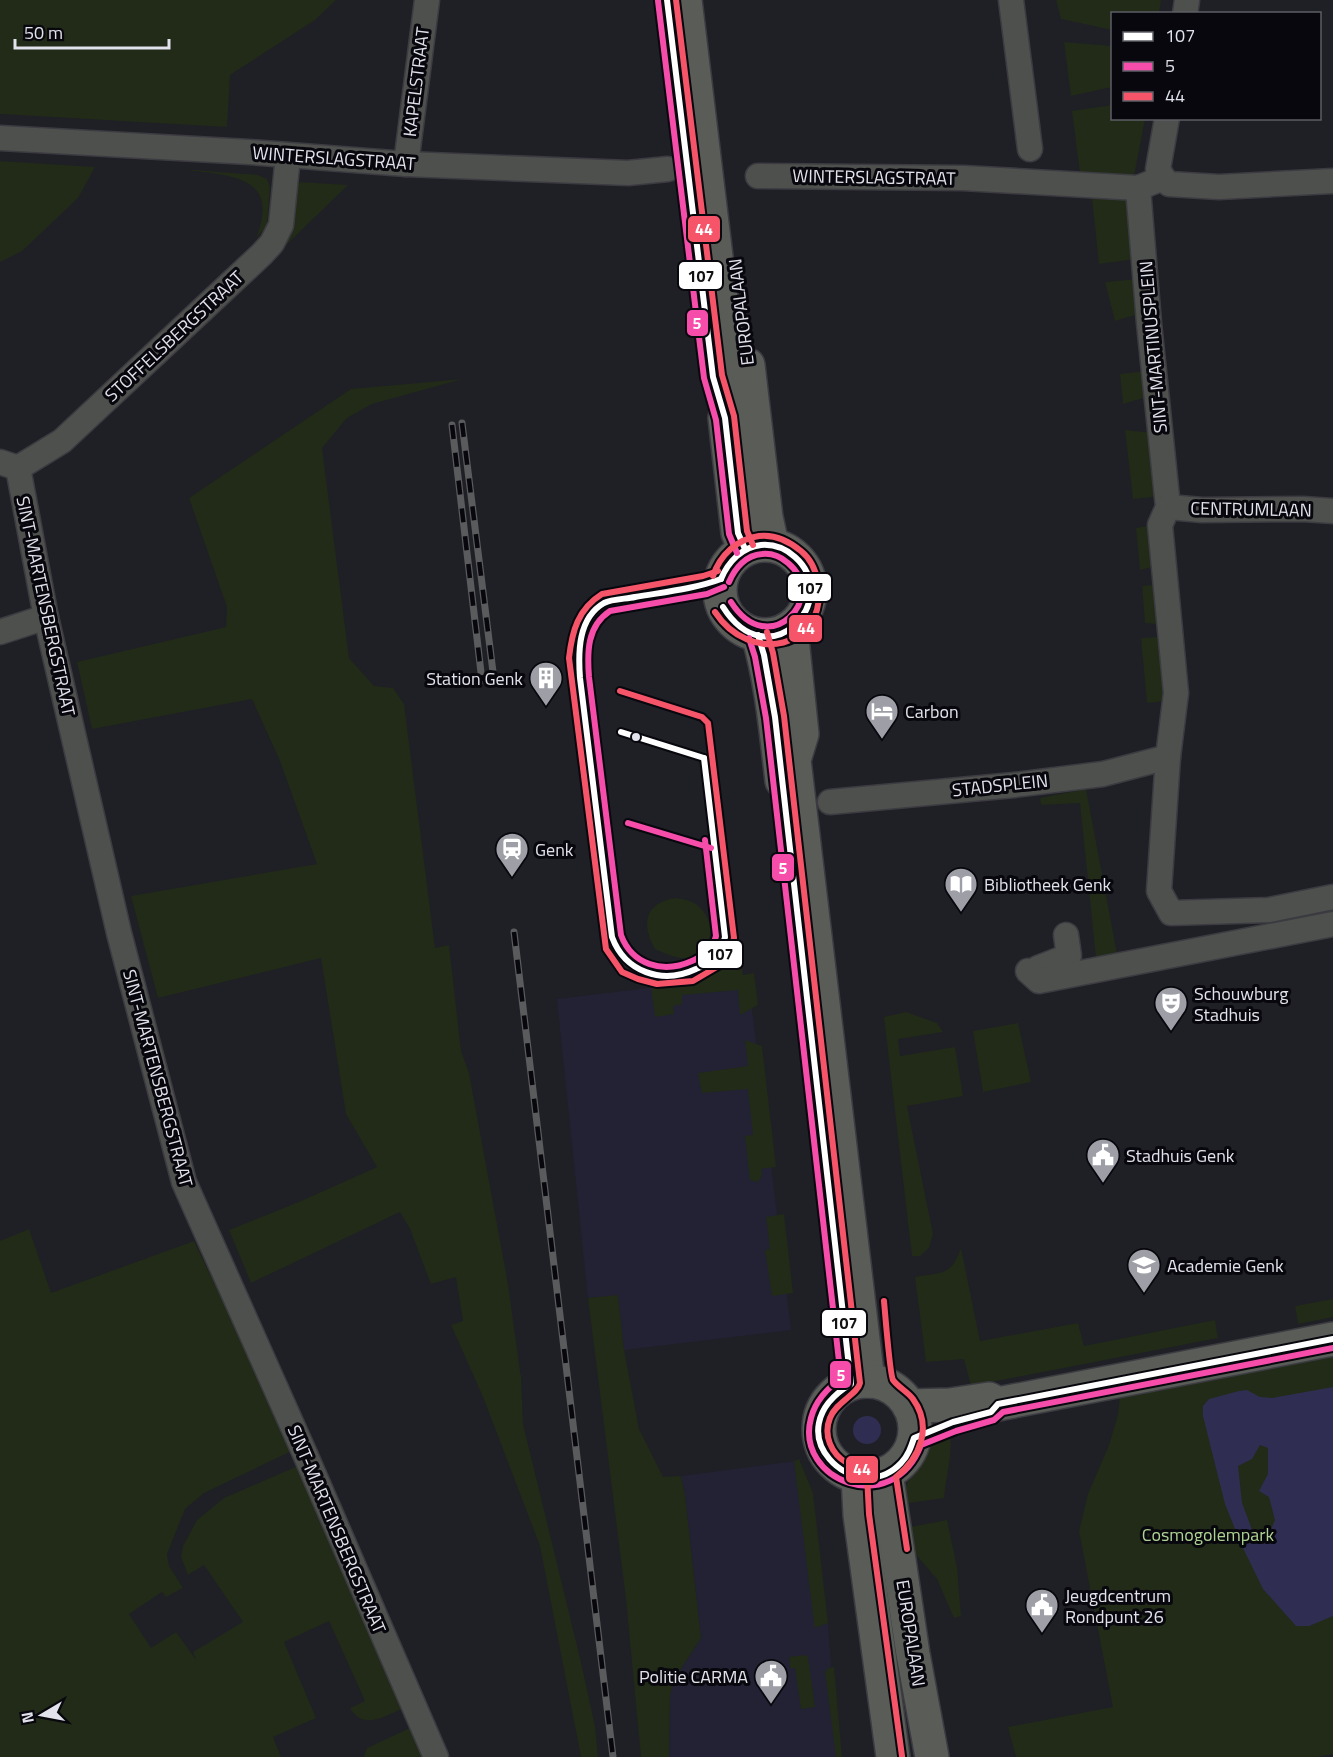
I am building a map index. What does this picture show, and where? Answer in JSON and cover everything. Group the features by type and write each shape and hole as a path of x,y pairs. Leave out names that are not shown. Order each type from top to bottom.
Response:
{"main road":[{"name":"EUROPALAAN","path":"685,0 733,397 720,403 738,533 761,537 702,0"},
{"path":"761,537 795,556 804,566 809,578 808,604 803,615 791,630 772,635 758,635 746,631 734,623 722,604 720,592 722,575 734,557 761,537"},
{"path":"791,630 802,734 794,760 860,1383"},
{"path":"758,635 764,654 775,717 860,1383"},
{"path":"914,1438 953,1422 991,1412 998,1404 1333,1339"},
{"path":"860,1383 884,1384 899,1393 909,1406 915,1427 914,1438 909,1453 899,1465 872,1475 846,1473 826,1456 819,1434 821,1414 825,1405 841,1389 860,1383"},
{"path":"909,1406 951,1405 989,1399 998,1404"},
{"name":"EUROPALAAN","path":"872,1475 860,1515 893,1757"},
{"name":"EUROPALAAN","path":"872,1475 913,1654 932,1757"}],"street":[{"name":"KAPELSTRAAT","path":"406,164 427,0"},
{"path":"1011,0 1030,149"},
{"path":"1166,181 1158,169 1167,120"},
{"name":"WINTERSLAGSTRAAT","path":"0,138 406,164 628,172 669,169"},
{"name":"STOFFELSBERGSTRAAT","path":"9,465 62,441 272,243 281,225 288,156"},
{"name":"WINTERSLAGSTRAAT","path":"758,176 1028,181 1138,188"},
{"path":"1138,188 1166,181 1219,187 1333,181"},
{"name":"SINT-MARTINUSPLEIN","path":"1138,188 1168,507"},
{"path":"761,537 774,468 767,397"},
{"name":"SINT-MARTENSBERGSTRAAT","path":"9,465 119,933 184,1182 436,1757"},
{"path":"1168,507 1160,525 1176,693 1168,757 1159,891 1171,913 1269,910 1333,897"},
{"name":"CENTRUMLAAN","path":"1168,507 1202,510 1333,511"},
{"path":"0,632 46,617"},
{"name":"STADSPLEIN","path":"802,734 822,794 862,799 1103,774 1168,757"},
{"path":"1066,935 1069,956 1033,969 1039,981 1333,924"}],"shaded area":[{"path":"748,976 791,1330 624,1350 618,1296 588,1298 557,999"},
{"path":"1333,1387 1333,1616 1309,1626 1296,1626 1263,1589 1225,1504 1203,1416 1203,1406 1209,1399 1239,1391 1247,1390 1260,1397 1272,1398","holes":["1260,1445 1268,1448 1268,1474 1259,1491 1269,1497 1275,1520 1266,1541 1257,1543 1242,1503 1238,1466 1252,1459"]},
{"path":"867,1416 877,1420 881,1430 877,1440 867,1444 857,1440 853,1430 857,1420"},
{"path":"796,1461 828,1622 834,1714 840,1757 669,1757 670,1695 675,1678 701,1638 681,1476"}],"green space":[{"path":"0,0 336,0 315,20 230,75 227,127 0,114"},
{"path":"1056,0 1161,0 1159,12 1111,12 1111,30 1061,19"},
{"path":"1064,42 1111,46 1111,87 1071,96"},
{"path":"1111,105 1111,120 1145,120 1134,176 1080,173 1072,111"},
{"path":"0,161 95,167 78,198 22,251 0,262"},
{"path":"180,169 258,175 267,179 270,187 267,226 256,238 262,217 262,201 256,189 231,177"},
{"path":"300,182 348,185 284,247 290,234 296,186"},
{"path":"1130,196 1136,259 1099,264 1092,198"},
{"path":"1138,279 1142,313 1115,321 1105,282"},
{"path":"1147,371 1150,396 1123,404 1120,374"},
{"path":"463,379 372,404 347,418 322,448 349,658 374,686 393,688 404,704 435,948 449,945 461,1051 469,1073 508,1284 521,1378 523,1424 580,1658 595,1726 598,1757 581,1757 540,1546 483,1397 451,1325 463,1321 456,1277 431,1284 410,1229 400,1212 251,1283 229,1230 377,1167 346,1114 321,958 158,998 131,896 317,864 280,761 252,699 92,729 77,662 226,627 227,607 189,498 351,389"},
{"path":"1125,430 1154,433 1162,496 1133,499"},
{"path":"1148,526 1152,567 1140,570 1136,528"},
{"path":"1153,585 1157,624 1145,623 1142,586"},
{"path":"1159,637 1165,701 1147,703 1141,638"},
{"path":"1086,789 1117,954 1096,958 1080,803 1041,805 1040,798"},
{"path":"676,898 688,900 701,908 709,923 709,939 706,946 692,957 678,958 655,949 648,931 648,916 652,910 665,901"},
{"path":"741,963 743,975 754,973 758,1005 740,1015 738,990 682,995 682,1004 673,1006 674,1014 655,1017 651,987 654,984 694,979 723,966"},
{"path":"906,1012 937,1023 943,1032 898,1039 900,1056 955,1047 963,1096 907,1106 933,1234 929,1248 920,1256 912,1256 884,1017"},
{"path":"1018,1023 1031,1082 983,1092 973,1031"},
{"path":"745,1040 762,1046 776,1167 761,1169 762,1176 758,1182 750,1180 745,1136 753,1135 748,1089 702,1093 698,1073 748,1066"},
{"path":"784,1214 793,1293 772,1296 765,1250 770,1249 766,1217"},
{"path":"29,1229 51,1293 194,1241 294,1450 204,1493 185,1509 167,1554 169,1566 183,1588 166,1597 162,1592 129,1614 151,1648 176,1632 197,1661 193,1652 243,1622 204,1565 188,1575 181,1557 183,1546 197,1520 224,1498 300,1465 404,1708 375,1720 361,1719 355,1715 350,1708 365,1701 329,1621 284,1642 316,1718 273,1737 281,1757 0,1757 0,1241"},
{"path":"961,1248 980,1341 1078,1323 1084,1346 1215,1320 1218,1338 971,1386 964,1359 926,1362 915,1277 945,1271 954,1264"},
{"path":"618,1295 624,1350 639,1429 663,1477 681,1476 701,1638 675,1678 670,1695 669,1757 641,1757 626,1599 588,1298"},
{"path":"1333,1299 1333,1317 1298,1324 1295,1306"},
{"name":"Cosmogolempark","path":"1333,1351 1333,1754 1318,1757 1016,1757 1008,1727 1113,1707 1079,1531 1088,1494 1109,1445 1118,1415 1120,1395"},
{"path":"950,1431 950,1457 944,1498 902,1504 906,1486 932,1444"},
{"path":"799,1459 813,1493 828,1623 815,1628 794,1461"},
{"path":"947,1520 957,1567 961,1616 954,1618 937,1579 908,1545 905,1528"},
{"path":"805,1655 808,1657 815,1707 801,1709 795,1668 790,1668 789,1657"},
{"path":"834,1667 842,1757 836,1757 825,1672 828,1668"},
{"path":"412,1727 424,1757 364,1757 367,1748"}],"railway":[{"path":"462,423 494,680"},
{"path":"452,425 482,681"},
{"path":"514,932 613,1757"}],"transit line":[{"name":"107","path":"667,0 713,377 725,418 738,533 745,549"},
{"name":"44","path":"676,0 722,375 734,416 747,531 753,545"},
{"name":"5","path":"658,1 704,378 716,420 729,534 737,553"},
{"name":"44","path":"713,576 720,561 737,544 759,536 771,536 782,539 801,551 812,565 818,583 818,605 811,623 799,635 783,642 766,644 747,640 730,629 715,612"},
{"name":"107","path":"721,579 732,561 742,552 754,546 771,545 784,549 795,557 808,574 810,593 805,611 794,625 779,635 760,636 741,628 723,607"},
{"name":"5","path":"729,582 734,572 746,560 756,555 769,554 788,563 799,577 802,592 798,606 789,618 777,625 762,626 746,619 731,602"},
{"name":"44","path":"620,691 702,717 708,723 734,938 727,961 693,981 657,984 638,979 622,972 606,949 569,658 574,630 582,614 602,594 703,576 718,571"},
{"name":"107","path":"704,758 725,937 720,955 702,966 683,974 658,975 635,967 618,949 612,937 580,678 580,647 584,626 595,609 604,603 690,588 721,579"},
{"name":"5","path":"705,840 716,936 712,949 692,961 670,967 641,960 633,954 621,935 589,677 590,640 597,624 610,611 707,594 724,587"},
{"name":"44","path":"767,632 784,716 860,1383 833,1412 827,1431 830,1444 837,1455 847,1463 863,1470 867,1475 869,1514 902,1756"},
{"name":"107","path":"758,635 764,655 775,717 851,1384 828,1403 819,1423 820,1442 830,1459 845,1471 863,1477 883,1475 901,1463 914,1438 953,1422 991,1412 998,1404 1333,1339"},
{"name":"5","path":"749,638 755,657 766,718 841,1379 822,1396 811,1418 810,1440 817,1459 831,1474 849,1483 869,1486 890,1481 908,1468 921,1445 956,1431 994,1420 1003,1412 1333,1348"},
{"name":"107","path":"621,732 704,758"},
{"name":"5","path":"628,823 711,848"},
{"name":"44","path":"884,1301 893,1380 913,1399 922,1420 923,1431 917,1451 912,1461 896,1477 907,1549"}],"place":[{"name":"Station Genk","path":"546,707"},
{"name":"Carbon","path":"882,740"},
{"name":"Genk","path":"512,878"},
{"name":"Bibliotheek Genk","path":"961,913"},
{"name":"Schouwburg Stadhuis","path":"1171,1032"},
{"name":"Stadhuis Genk","path":"1103,1184"},
{"name":"Academie Genk","path":"1144,1294"},
{"name":"Jeugdcentrum Rondpunt 26","path":"1042,1634"},
{"name":"Politie CARMA","path":"771,1705"}]}
